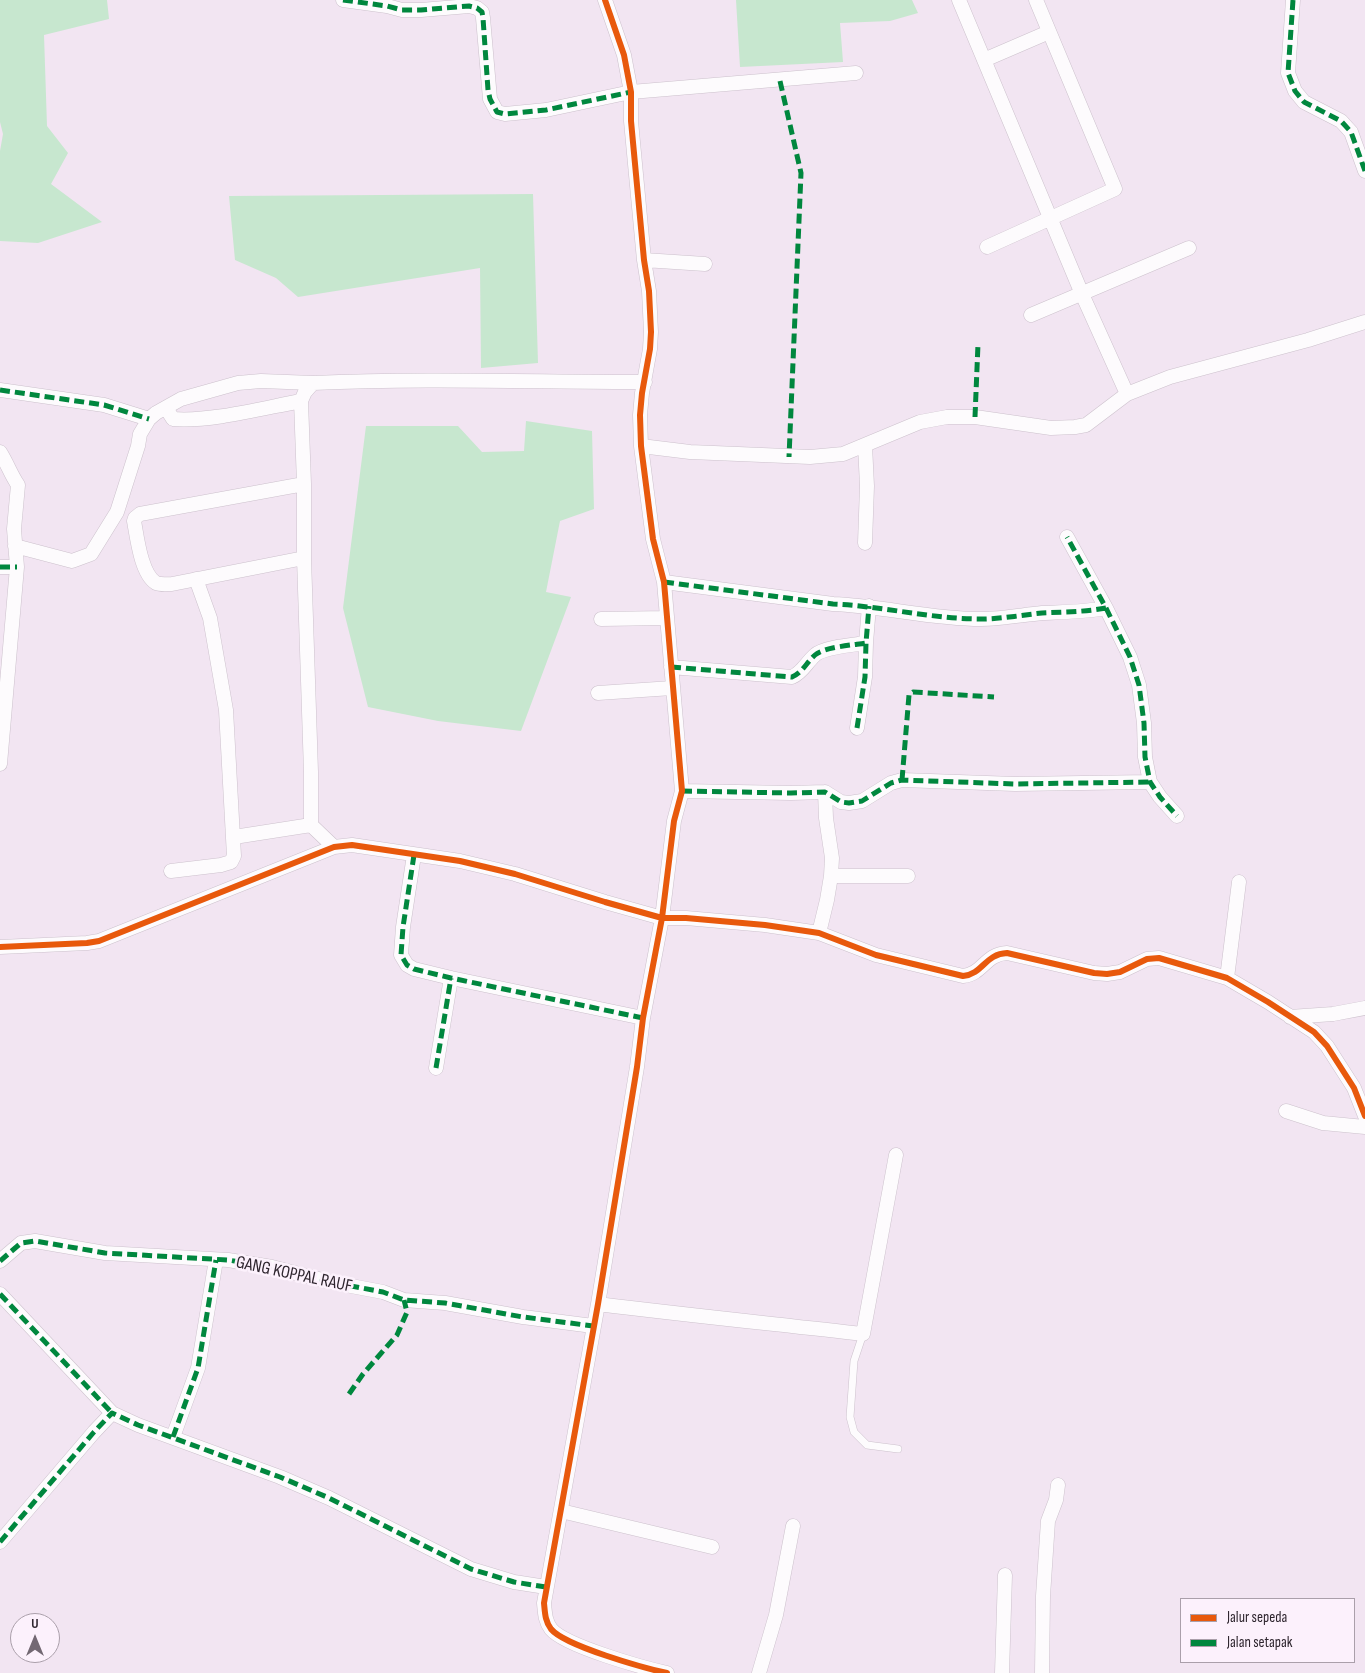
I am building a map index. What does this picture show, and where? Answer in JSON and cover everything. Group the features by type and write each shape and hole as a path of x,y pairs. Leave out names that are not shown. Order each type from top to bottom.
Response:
{"street":[{"path":"343,0 402,10 469,6 477,8 482,12 490,99 498,112 505,114 546,110 631,92 856,73"},
{"path":"605,0 624,55 631,92 631,121 644,260 649,291 651,332 640,415 641,446 654,539 664,582 682,791 674,821 662,918 643,1018 637,1067 598,1304 544,1603 545,1620 552,1631 567,1640 630,1664 662,1672"},
{"path":"959,0 1082,294 1127,394"},
{"path":"987,246 1116,189 1036,0"},
{"path":"1293,0 1288,73 1299,97 1304,102 1341,121 1351,132 1365,171"},
{"path":"984,60 1049,32"},
{"path":"1031,315 1189,248"},
{"path":"644,260 705,264"},
{"path":"641,446 690,452 810,457 843,454 920,422 947,417 975,417 1051,428 1086,425 1127,394 1170,377 1308,340 1365,322"},
{"path":"15,546 72,561 91,554 117,512 140,434 148,419 181,398 238,383 261,381 313,383 438,380 645,382"},
{"path":"313,383 305,392 301,401 311,824 334,846"},
{"path":"0,390 104,405 148,419"},
{"path":"166,408 173,419 185,420 301,401"},
{"path":"865,445 867,516 865,543"},
{"path":"0,452 18,485 14,520 17,567 0,764"},
{"path":"304,484 140,514 134,521 144,567 154,582 160,584 172,584 304,558"},
{"path":"1067,537 1106,608 1130,657 1139,685 1150,782 1177,816"},
{"path":"0,567 17,567"},
{"path":"171,871 221,865 231,862 234,856 226,710 210,618 196,579"},
{"path":"664,582 833,604 869,606 914,614 982,619 1043,613 1081,612 1106,608"},
{"path":"857,728 865,677 869,606"},
{"path":"601,619 667,618"},
{"path":"671,667 792,677 800,673 816,654 866,643"},
{"path":"598,693 672,688"},
{"path":"682,791 825,792 841,802 849,803 862,801 891,783 902,780 1015,784 1150,782"},
{"path":"819,933 831,876 832,858 826,818 825,792"},
{"path":"234,837 311,824"},
{"path":"0,947 99,941 334,846 352,845 460,861 515,874 662,918 686,918 764,925 819,933 876,955 964,976 976,972 994,956 1007,953 1094,973 1107,974 1120,972 1147,959 1159,958 1227,978 1314,1032 1327,1046 1354,1088 1365,1116"},
{"path":"414,855 403,927 401,955 406,966 451,978 643,1018"},
{"path":"831,876 908,876"},
{"path":"1227,978 1239,882"},
{"path":"436,1068 451,978"},
{"path":"1290,1017 1333,1014 1365,1008"},
{"path":"1286,1111 1324,1122 1365,1127"},
{"path":"598,1304 863,1334 896,1155"},
{"name":"GANG KOPPAL RAUF","path":"0,1261 21,1243 35,1241 105,1253 228,1260 272,1267 330,1282 383,1292 404,1300 446,1303 523,1317 593,1326"},
{"path":"173,1437 198,1368 216,1260"},
{"path":"0,1294 112,1413 138,1425 321,1494 471,1569 514,1582 546,1588"},
{"path":"0,1542 112,1413"},
{"path":"1042,1673 1043,1596 1048,1520 1056,1500 1058,1485"},
{"path":"561,1511 712,1547"},
{"path":"760,1673 776,1615 793,1526"},
{"path":"1002,1673 1005,1574"}],"lane":[{"path":"863,1334 854,1361 850,1417 854,1432 867,1445 898,1449"}],"green space":[{"path":"0,0 107,0 109,19 44,35 47,126 68,153 51,184 102,222 38,243 0,241 0,151 3,134 0,122"},
{"path":"736,0 912,0 918,13 890,21 840,23 843,62 740,67"},
{"path":"533,194 538,363 481,368 480,268 298,297 276,278 235,260 229,196"},
{"path":"526,421 592,431 594,509 560,521 546,592 571,597 521,731 438,721 368,707 343,608 366,426 458,426 482,452 524,451"}],"marked path":[{"path":"343,0 402,10 469,6 477,8 482,12 483,18 488,90 490,99 497,112 505,114 546,110 631,92"},
{"path":"1293,0 1288,73 1295,91 1304,102 1341,121 1351,132 1365,171"},
{"path":"780,81 801,173 789,457"},
{"path":"975,417 978,344"},
{"path":"0,390 104,405 149,419"},
{"path":"664,582 833,604 962,618 996,618 1106,608 1067,537"},
{"path":"0,567 17,567"},
{"path":"857,728 865,677 869,606"},
{"path":"1106,608 1130,657 1139,685 1144,723 1145,757 1150,782 1177,816"},
{"path":"671,667 792,677 799,673 819,652 866,643"},
{"path":"902,780 909,695 913,692 994,697"},
{"path":"682,791 825,792 841,802 849,803 862,801 891,783 902,780 1015,784 1150,782"},
{"path":"414,855 403,927 401,955 407,965 414,969 451,978 643,1018"},
{"path":"436,1068 451,978"},
{"path":"0,1261 21,1243 35,1241 105,1253 228,1260 272,1267 330,1282 383,1292 404,1300 445,1303 523,1317 593,1326"},
{"path":"173,1437 198,1368 216,1260"},
{"path":"0,1294 112,1413"},
{"path":"349,1394 363,1374 397,1335 407,1312 404,1300"},
{"path":"0,1542 112,1413 138,1425 280,1477 329,1498 471,1569 514,1582 546,1587"}],"cycle path":[{"path":"605,0 624,55 631,92 631,121 644,260 649,291 651,332 640,415 641,446 653,539 664,582 682,791 674,821 662,918 643,1018 637,1067 598,1304 544,1603 548,1623 551,1629 559,1636 588,1649 667,1673"},
{"path":"0,947 99,941 334,847 352,845 460,861 515,874 662,918 686,918 765,925 819,933 876,955 963,976 975,972 994,957 1007,953 1094,973 1107,974 1120,972 1147,959 1159,958 1227,978 1314,1032 1327,1046 1354,1088 1365,1116"}]}
